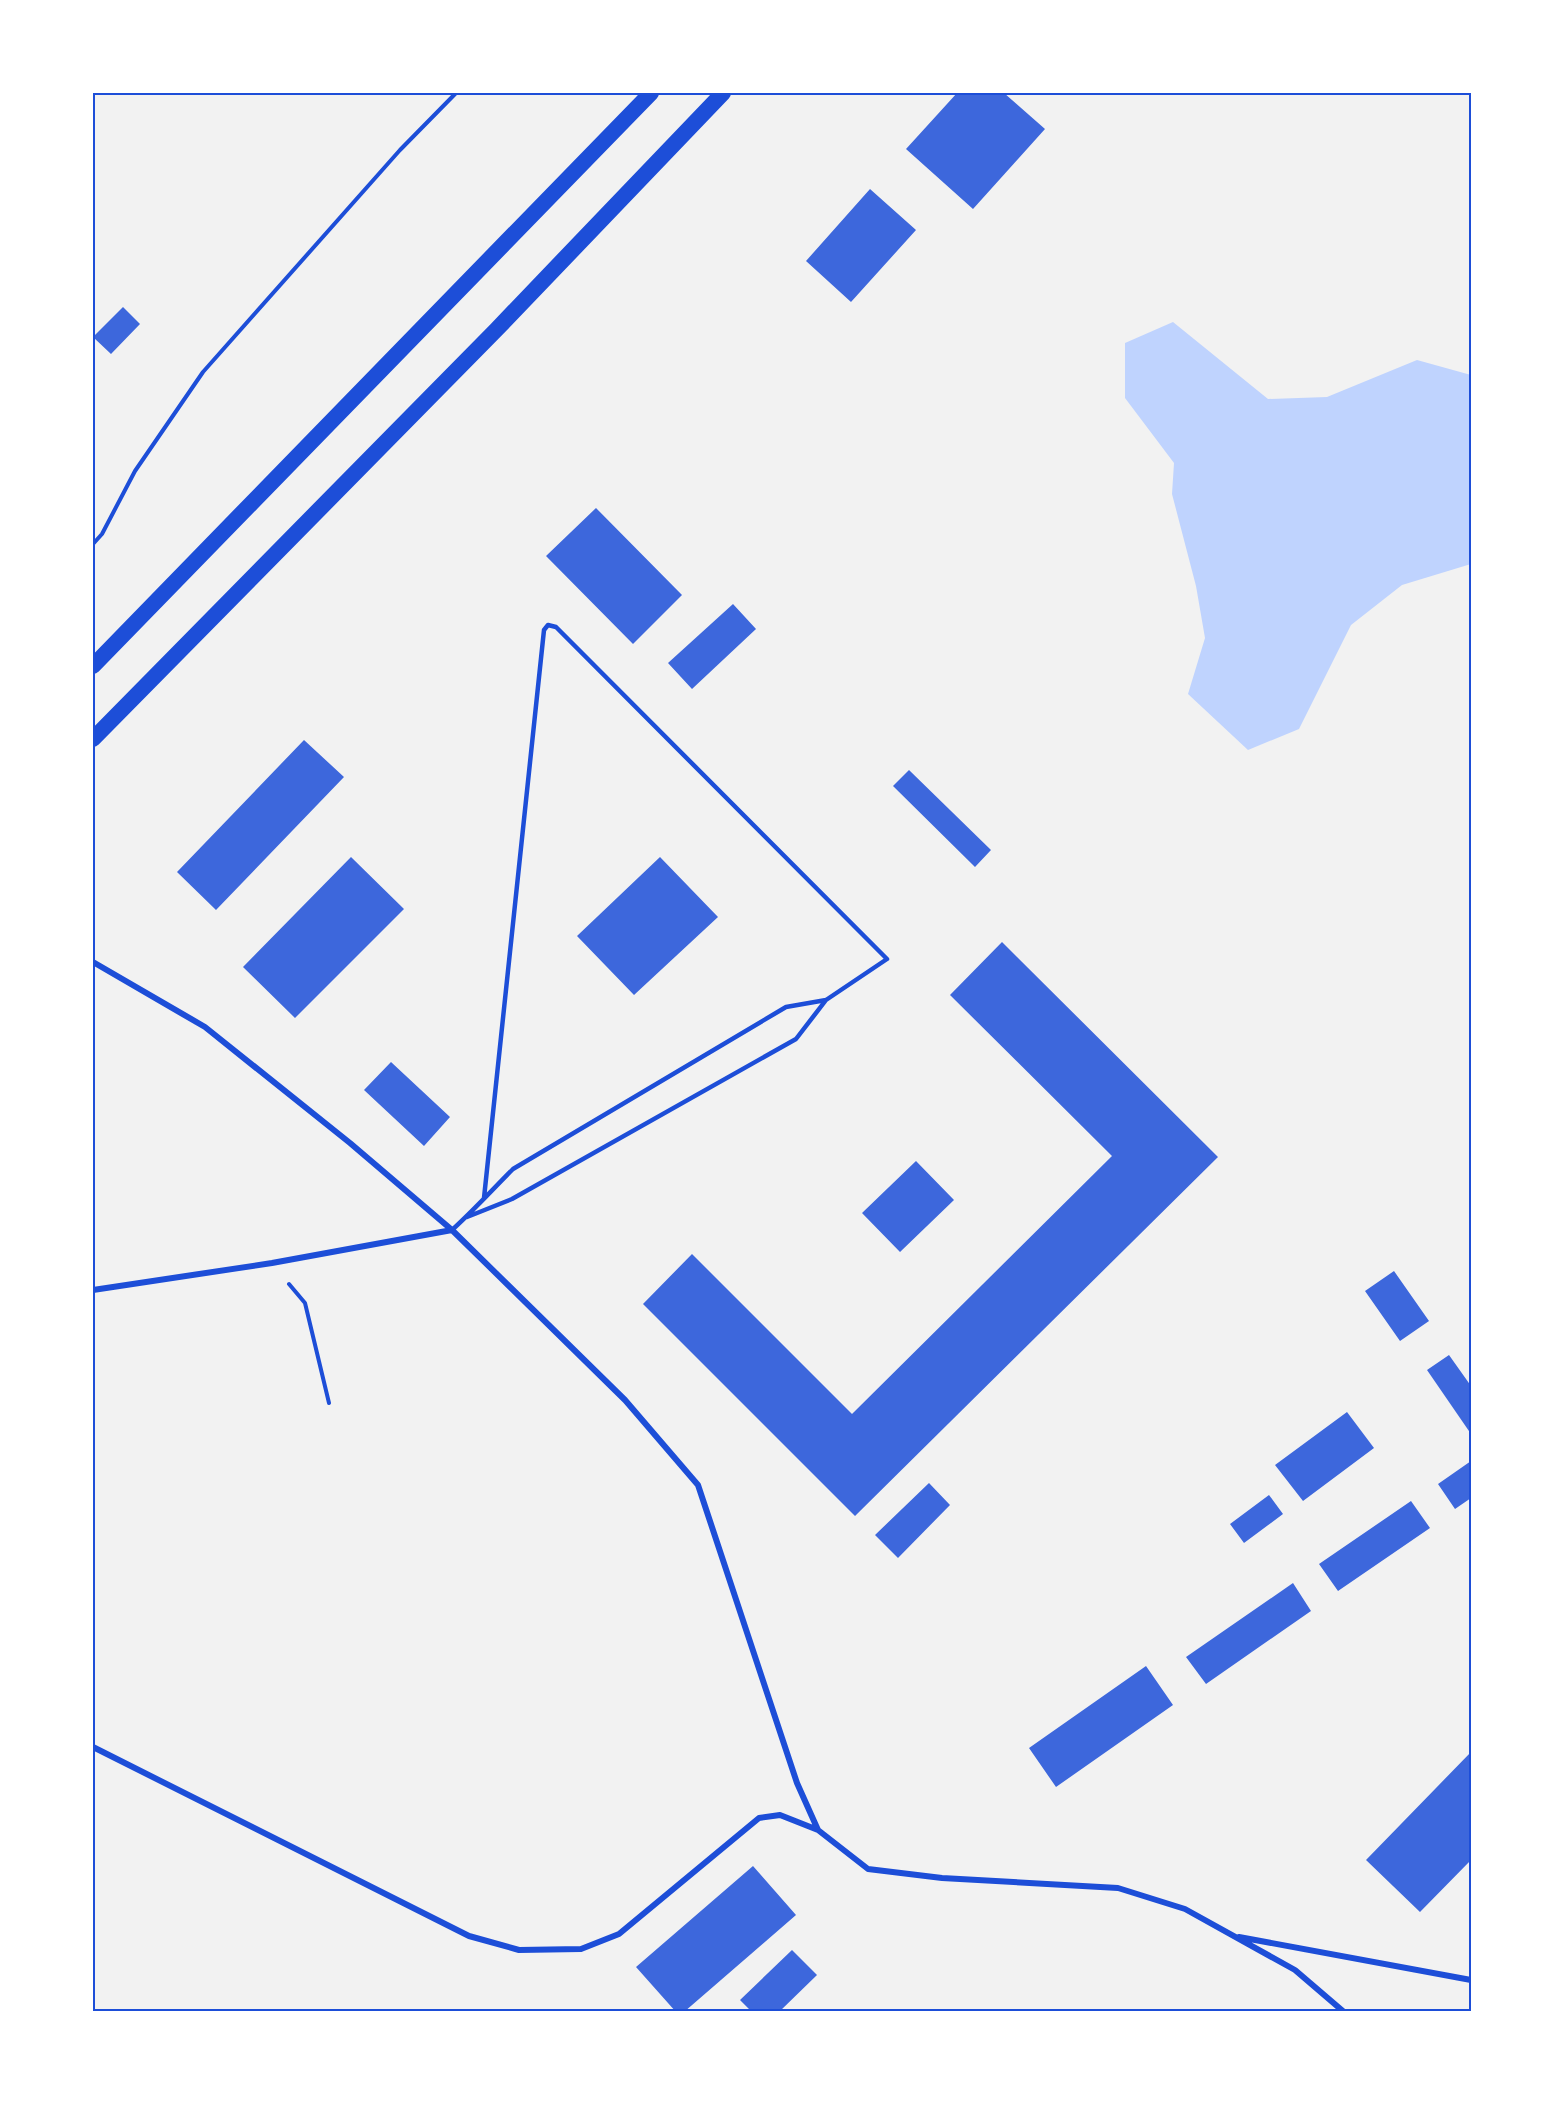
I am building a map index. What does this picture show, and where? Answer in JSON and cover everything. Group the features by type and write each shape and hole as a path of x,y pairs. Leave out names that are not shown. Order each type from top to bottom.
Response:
{"highway":[{"path":"93,666 651,93"},
{"path":"93,739 487,338 723,93"}],"street":[{"path":"93,962 204,1027 350,1143 452,1230 625,1400 698,1485 797,1783 818,1830"},
{"path":"93,1290 272,1263 452,1230"},
{"path":"93,1747 469,1936 519,1950 581,1949 619,1934 759,1818 780,1815 818,1830 868,1869 942,1878 1118,1888 1185,1909 1294,1970 1344,2012"},
{"path":"1233,1936 1471,1980"}],"lane":[{"path":"465,1217 512,1199 796,1039 826,1000 887,959 556,627 548,625 544,630 484,1198"},
{"path":"452,1230 513,1169 786,1007 826,1000"}],"path":[{"path":"93,544 102,534 135,471 203,372 400,150 456,93"},
{"path":"272,1263 305,1303 329,1403"}],"water":[{"path":"1173,322 1268,399 1327,397 1417,360 1471,375 1471,564 1402,585 1351,625 1299,729 1248,750 1188,694 1205,638 1196,586 1172,494 1174,463 1125,398 1125,343"}],"building":[{"path":"957,93 1004,93 1045,129 973,209 906,149"},
{"path":"870,189 916,230 851,302 806,261"},
{"path":"123,307 140,324 111,354 93,337"},
{"path":"596,508 682,595 633,644 546,556"},
{"path":"733,604 756,629 692,689 668,663"},
{"path":"304,740 344,777 216,910 177,872"},
{"path":"909,770 991,850 975,867 893,786"},
{"path":"351,857 404,909 295,1018 243,967"},
{"path":"660,857 718,917 634,995 577,936"},
{"path":"1002,942 1218,1157 855,1516 643,1304 692,1254 852,1414 1112,1156 950,995"},
{"path":"391,1062 450,1117 424,1146 364,1090"},
{"path":"916,1161 954,1200 900,1252 862,1213"},
{"path":"1394,1271 1429,1321 1400,1341 1365,1291"},
{"path":"1449,1355 1471,1386 1471,1434 1427,1370"},
{"path":"1347,1412 1374,1448 1303,1501 1275,1465"},
{"path":"1471,1461 1471,1498 1455,1509 1438,1484"},
{"path":"929,1483 950,1505 898,1558 875,1535"},
{"path":"1269,1495 1283,1514 1244,1543 1230,1524"},
{"path":"1411,1501 1430,1528 1338,1591 1319,1564"},
{"path":"1293,1583 1311,1611 1206,1684 1186,1657"},
{"path":"1146,1666 1173,1705 1056,1787 1029,1748"},
{"path":"1471,1752 1471,1860 1420,1912 1366,1860"},
{"path":"753,1866 796,1915 684,2012 676,2012 636,1967"},
{"path":"792,1950 817,1975 779,2012 752,2012 740,2000"}]}
